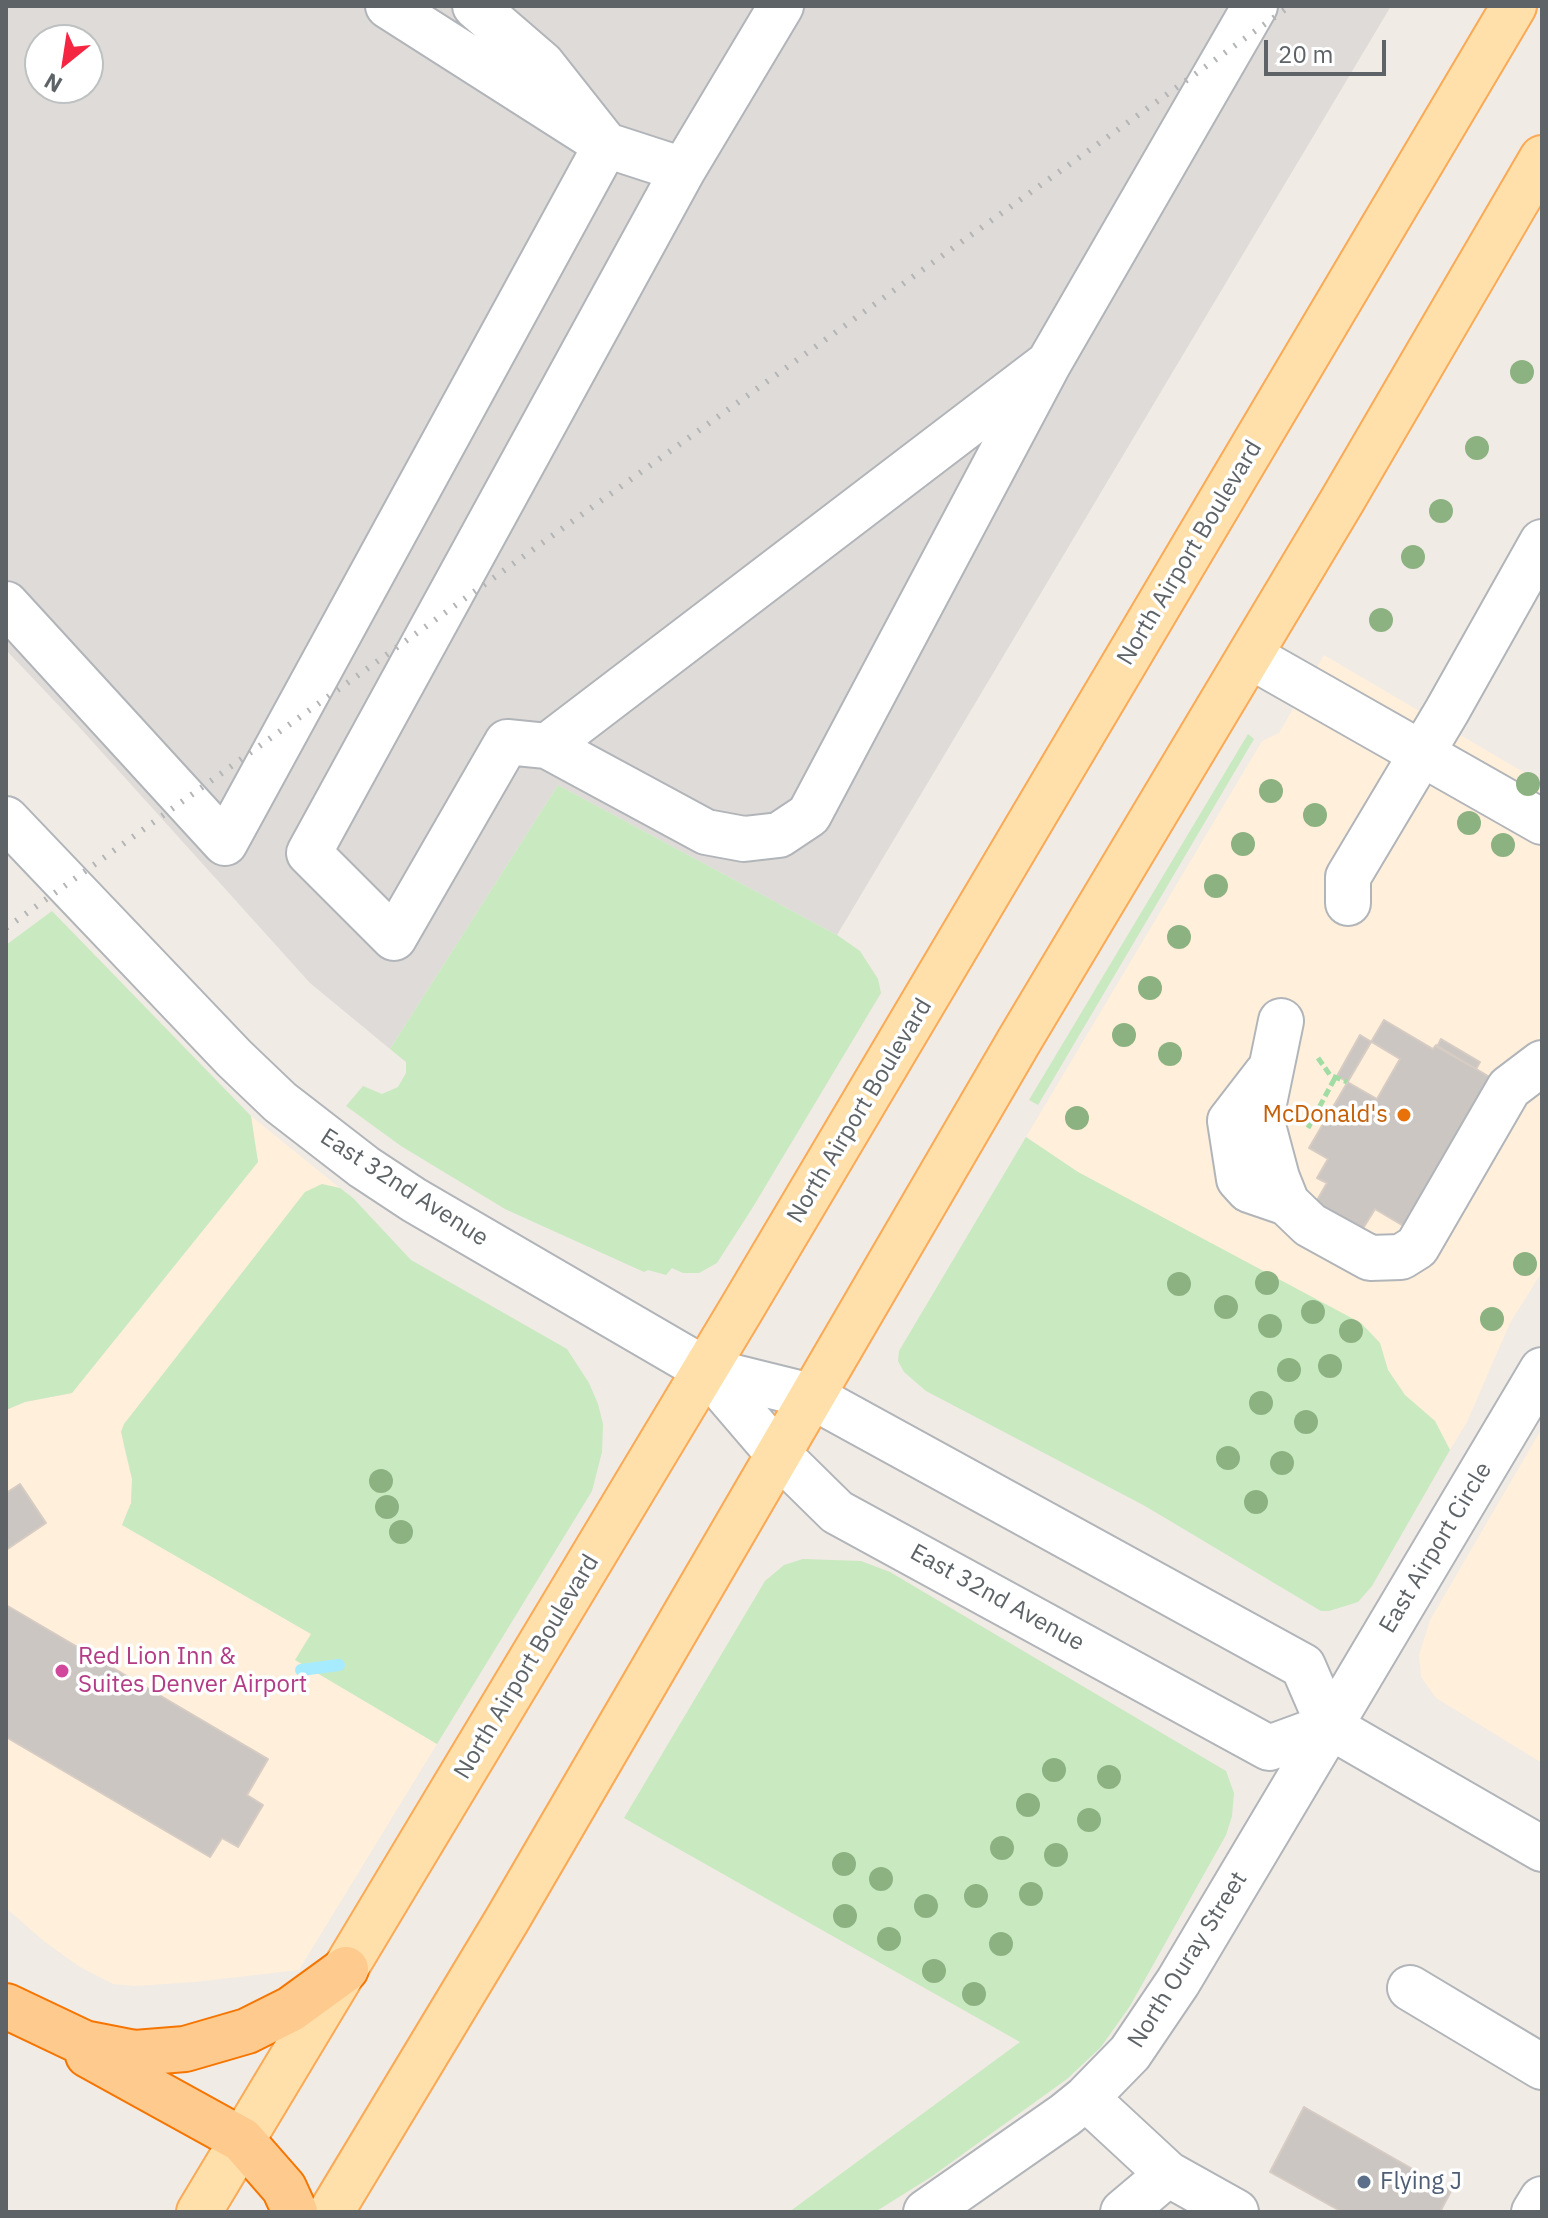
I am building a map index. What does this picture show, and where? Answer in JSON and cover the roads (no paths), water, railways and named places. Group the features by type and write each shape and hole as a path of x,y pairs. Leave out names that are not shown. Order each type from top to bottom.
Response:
{"highway":[{"path":"6,2008 84,2043 135,2053 185,2049 247,2031 291,2009 346,1969"},
{"path":"6,2008 242,2140 284,2188 295,2212"}],"main road":[{"name":"North Airport Boulevard","path":"199,2212 706,1370 1514,6"},
{"path":"331,2212 507,1920 1019,1041 1250,656 1542,158"}],"street":[{"path":"388,6 606,145 683,170"},
{"path":"475,6 542,64 606,145"},
{"path":"781,6 683,170 309,853 394,938 507,742 547,746 706,832 744,839 779,835 809,815 1049,363 1255,6"},
{"path":"6,604 225,843 606,145"},
{"path":"547,746 1049,363"},
{"path":"1348,903 1348,877 1542,542"},
{"path":"1250,656 1542,822"},
{"name":"East 32nd Avenue","path":"14,843 280,1102 324,1138 414,1200 706,1370 811,1396 1303,1666 1329,1726 1269,1748 837,1512 778,1454 706,1370"},
{"path":"1281,1021 1274,1064 1230,1121 1239,1179 1249,1190 1287,1203 1310,1225 1370,1258 1393,1258 1417,1247 1509,1088 1542,1063"},
{"name":"East Airport Circle","path":"1329,1726 1542,1370"},
{"path":"1329,1726 1542,1849"},
{"name":"North Ouray Street","path":"926,2212 1086,2098 1130,2053 1178,1982 1329,1726"},
{"path":"1410,1988 1542,2067"},
{"path":"1086,2098 1168,2174 1236,2212"},
{"path":"1123,2212 1168,2174"},
{"path":"1534,2212 1542,2199"}],"waterway":[{"path":"301,1670 339,1665"}],"railway":[{"path":"6,928 1290,6"}],"place":[{"name":"McDonald's","path":"1404,1115"},
{"name":"Red Lion Inn & Suites Denver Airport","path":"62,1671"},
{"name":"Flying J","path":"1364,2182"}]}
